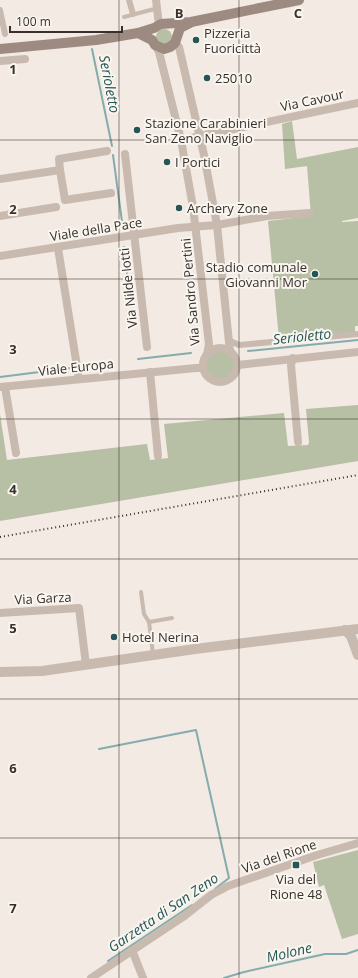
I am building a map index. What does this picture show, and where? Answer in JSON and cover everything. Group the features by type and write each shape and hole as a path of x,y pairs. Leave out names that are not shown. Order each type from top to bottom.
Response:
{"main road":[{"path":"0,49 72,43 138,32 160,26 191,22 270,3 299,0"},
{"path":"138,32 164,49 170,48 176,39 180,28 191,22"},
{"path":"154,43 152,32 160,26 172,27 176,39"}],"street":[{"path":"129,0 133,14"},
{"path":"157,4 160,26"},
{"path":"0,10 5,34"},
{"path":"176,39 200,136 217,225 230,352"},
{"name":"Via Sandro Pertini","path":"154,43 159,52 181,140 197,227 209,344 207,355"},
{"path":"0,61 25,59"},
{"name":"Via Cavour","path":"181,140 358,103"},
{"path":"107,151 59,159 60,170 65,200 112,193"},
{"name":"Via Nilde Iotti","path":"125,154 147,348"},
{"path":"0,179 60,170"},
{"path":"0,216 56,207"},
{"name":"Via Sandro Pertini","path":"197,227 267,216 310,213"},
{"name":"Viale della Pace","path":"0,256 178,228 197,227"},
{"path":"58,248 79,379"},
{"path":"228,340 239,345 358,334"},
{"path":"222,348 230,352 236,358 238,365 236,374 230,380 221,383 213,381 207,376 203,368 207,355 214,349 222,348"},
{"path":"238,365 358,352"},
{"path":"292,358 291,365 298,442"},
{"name":"Viale Europa","path":"16,453 3,387 203,368"},
{"path":"150,372 158,456"},
{"name":"Via Garza","path":"0,613 79,608 86,665"},
{"path":"0,672 42,671 153,654 358,629"},
{"path":"345,630 351,636 358,655"},
{"name":"Via del Rione","path":"91,978 183,917 211,895 228,886 317,855 358,843"},
{"path":"132,950 143,978"}],"lane":[{"path":"124,17 157,4"},
{"path":"141,592 144,614 149,622 153,654"},
{"path":"149,622 172,618"}],"green space":[{"path":"164,29 170,31 172,37 170,43 164,45 158,43 156,37 158,31"},
{"name":"Stadio comunale Giovanni Mor","path":"292,121 297,159 358,147 358,218 342,221 358,221 358,326 355,326 355,332 279,339 268,221 311,216 307,166 285,169 282,124"},
{"path":"220,351 226,352 230,355 233,359 233,371 230,375 226,378 220,379 214,378 210,375 207,371 206,365 207,359 210,355 214,352"},
{"path":"358,405 358,461 0,521 0,414 7,460 147,444 150,460 168,458 164,424 284,413 288,446 308,445 306,409"},
{"path":"358,850 358,934 342,939 324,885 319,887 313,862"}],"waterway":[{"name":"Serioletto","path":"92,49 112,146"},
{"name":"Serioletto","path":"113,155 123,229"},
{"name":"Serioletto","path":"124,247 128,281"},
{"name":"Serioletto","path":"248,351 358,340"},
{"name":"Serioletto","path":"138,359 191,353"},
{"path":"0,377 71,368"},
{"path":"99,749 196,730 229,878 215,889"},
{"name":"Garzetta di San Zeno","path":"108,961 192,905"},
{"name":"Molone","path":"224,978 244,972 325,954 346,954 358,950"}],"railway":[{"path":"0,537 358,475"}],"place":[{"name":"Pizzeria Fuoricittà","path":"196,40"},
{"name":"25010","path":"207,78"},
{"name":"Stazione Carabinieri San Zeno Naviglio","path":"137,130"},
{"name":"I Portici","path":"167,162"},
{"name":"Archery Zone","path":"179,208"},
{"name":"Stadio comunale Giovanni Mor","path":"315,274"},
{"name":"Hotel Nerina","path":"114,637"},
{"name":"Via del Rione 48","path":"296,865"}]}
